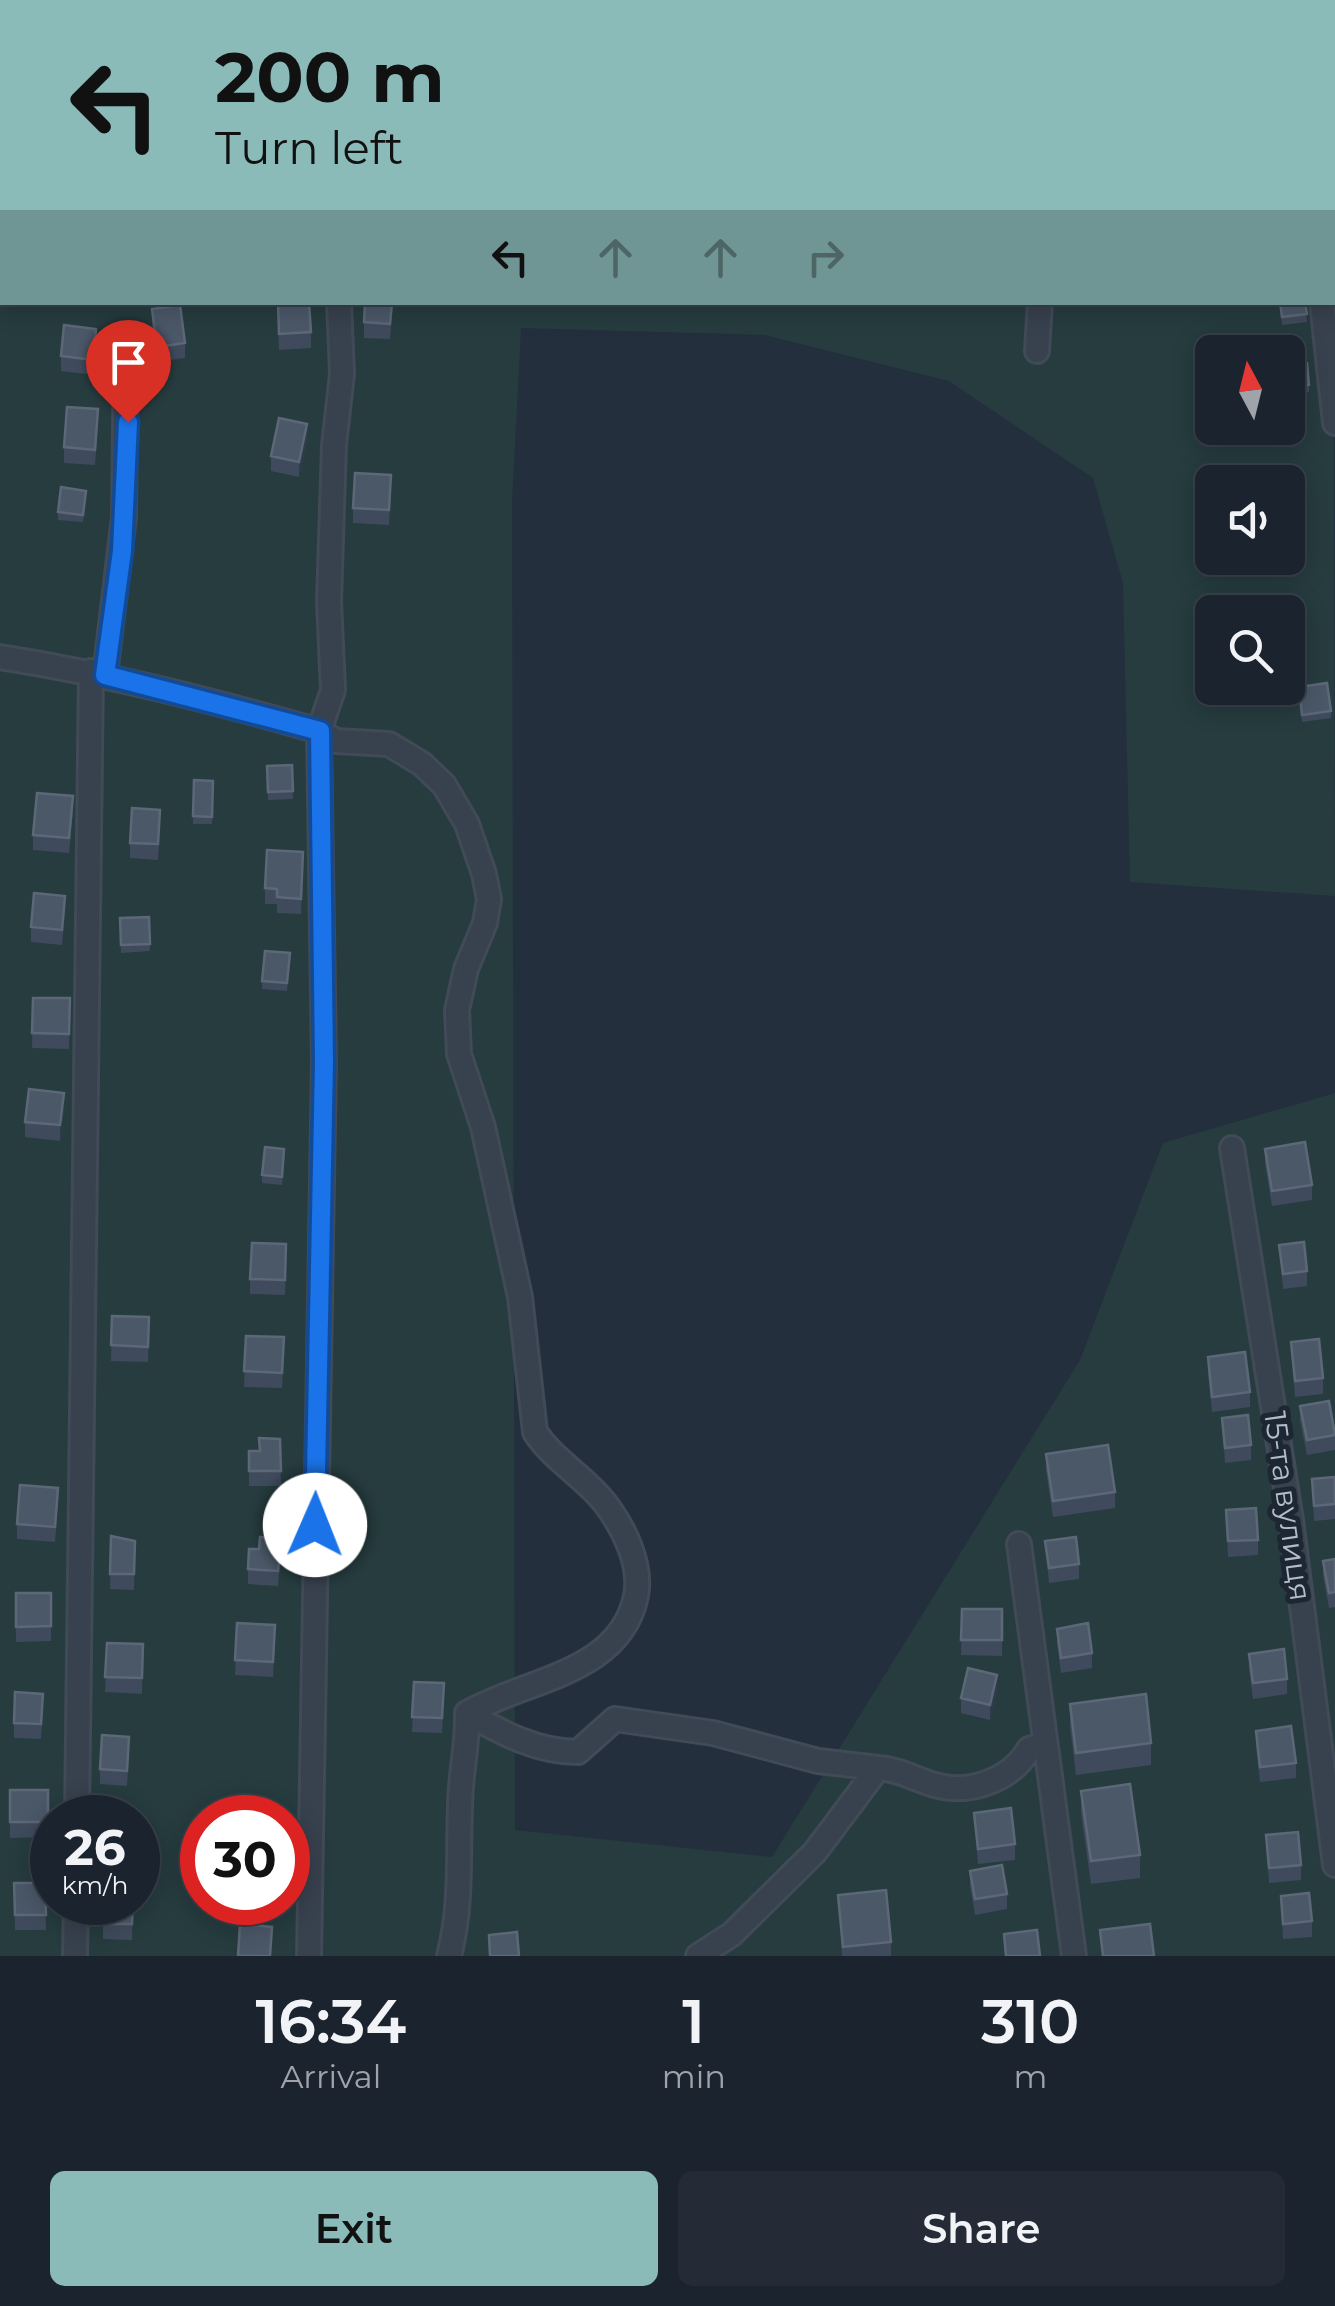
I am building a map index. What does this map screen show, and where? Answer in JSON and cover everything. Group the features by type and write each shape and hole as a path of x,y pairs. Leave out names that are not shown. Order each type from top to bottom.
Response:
{"street":[{"path":"309,1956 324,1062 320,731 333,690 330,601 334,445 342,374 339,305"},
{"path":"1037,352 1040,305"},
{"path":"1322,305 1335,423"},
{"path":"77,1795 98,673 124,517 126,335"},
{"path":"0,657 98,673 320,731 336,741 362,740 403,749 444,785 467,824 489,899 460,993 460,1054 483,1126 520,1297 535,1432 547,1450 586,1480 623,1529 639,1580 623,1633 600,1654 538,1685 497,1696 467,1712"},
{"name":"15-та вулиця","path":"1232,1148 1275,1408 1335,1865"},
{"path":"1020,1544 1074,1956"},
{"path":"467,1712 512,1739 561,1752 578,1752 615,1718 713,1734 818,1761 895,1768 940,1787 1000,1779 1020,1764 1029,1749 1045,1744"},
{"path":"449,1956 460,1911 460,1802 469,1752 467,1712"},
{"path":"709,1953 815,1852 878,1768"},
{"path":"75,1956 76,1925"}],"green space":[{"path":"0,305 1333,305 1335,896 1130,882 1123,583 1093,478 949,381 765,335 521,328 512,503 515,1830 772,1857 1080,1360 1163,1143 1335,1093 1335,1956 0,1956"}],"building":[{"path":"180,305 185,343 157,347 152,309"},
{"path":"278,305 309,305 311,332 279,334"},
{"path":"365,305 392,305 390,324 364,322"},
{"path":"1280,305 1306,305 1307,314 1282,317"},
{"path":"64,325 96,329 94,360 61,356"},
{"path":"1305,363 1309,385 1305,385"},
{"path":"67,407 98,409 95,450 64,447"},
{"path":"279,418 307,424 299,462 271,456"},
{"path":"355,473 391,475 389,510 353,508"},
{"path":"61,487 86,491 83,515 58,512"},
{"path":"1327,683 1331,711 1302,715 1305,686"},
{"path":"292,765 293,791 268,792 267,766"},
{"path":"194,780 213,781 212,817 193,816"},
{"path":"37,793 73,796 69,838 33,835"},
{"path":"132,808 160,810 158,844 130,843"},
{"path":"267,850 303,852 301,899 277,897 277,889 265,888"},
{"path":"34,893 65,896 62,930 31,927"},
{"path":"149,917 150,944 121,945 120,918"},
{"path":"265,951 290,953 287,983 262,981"},
{"path":"33,998 70,998 69,1034 32,1033"},
{"path":"29,1089 64,1093 60,1125 25,1122"},
{"path":"1305,1142 1312,1185 1272,1191 1265,1149"},
{"path":"265,1147 284,1149 282,1177 262,1175"},
{"path":"1304,1242 1307,1271 1283,1274 1279,1245"},
{"path":"252,1243 286,1244 285,1280 250,1279"},
{"path":"112,1316 149,1317 148,1347 111,1345"},
{"path":"246,1336 284,1337 282,1373 244,1371"},
{"path":"1319,1339 1323,1378 1295,1381 1291,1342"},
{"path":"1245,1352 1250,1392 1212,1397 1208,1357"},
{"path":"1329,1401 1335,1435 1307,1440 1300,1406"},
{"path":"1248,1415 1251,1445 1225,1448 1222,1418"},
{"path":"259,1438 280,1439 281,1471 249,1471 249,1451 260,1451"},
{"path":"1108,1445 1115,1492 1053,1501 1046,1454"},
{"path":"1335,1477 1335,1504 1314,1506 1312,1479"},
{"path":"20,1485 58,1488 55,1527 17,1524"},
{"path":"1256,1508 1258,1540 1228,1541 1226,1510"},
{"path":"111,1536 135,1541 134,1574 110,1574"},
{"path":"260,1537 281,1539 278,1571 248,1569 249,1549 259,1549"},
{"path":"1076,1537 1079,1564 1049,1568 1045,1541"},
{"path":"1335,1559 1335,1592 1329,1593 1323,1561"},
{"path":"16,1593 51,1593 51,1626 16,1627"},
{"path":"962,1609 1002,1609 1002,1640 961,1640"},
{"path":"237,1623 275,1625 273,1662 235,1660"},
{"path":"1088,1623 1092,1653 1061,1658 1057,1629"},
{"path":"107,1643 143,1644 142,1678 105,1677"},
{"path":"1284,1649 1287,1679 1253,1683 1249,1654"},
{"path":"968,1668 997,1675 990,1705 961,1698"},
{"path":"414,1682 444,1683 442,1718 412,1717"},
{"path":"15,1692 43,1694 41,1724 14,1723"},
{"path":"1146,1694 1151,1743 1076,1753 1070,1704"},
{"path":"1291,1726 1296,1763 1260,1767 1256,1731"},
{"path":"102,1735 129,1737 127,1771 100,1769"},
{"path":"1130,1784 1140,1855 1091,1861 1081,1791"},
{"path":"10,1790 48,1790 48,1795 30,1795 30,1822 10,1822"},
{"path":"1011,1808 1015,1844 978,1849 974,1813"},
{"path":"1298,1832 1301,1865 1269,1868 1266,1835"},
{"path":"1002,1865 1007,1894 975,1899 970,1871"},
{"path":"14,1883 30,1883 30,1915 15,1915"},
{"path":"886,1890 891,1942 843,1947 838,1895"},
{"path":"1309,1893 1312,1921 1283,1924 1281,1896"},
{"path":"1150,1924 1154,1956 1103,1956 1100,1930"},
{"path":"240,1925 272,1927 270,1956 238,1956"},
{"path":"1037,1930 1040,1956 1006,1956 1004,1934"},
{"path":"517,1932 519,1956 490,1956 489,1935"}],"route":[{"path":"128,422 122,551 106,644 105,675 320,731 324,1062 315,1525"}]}
